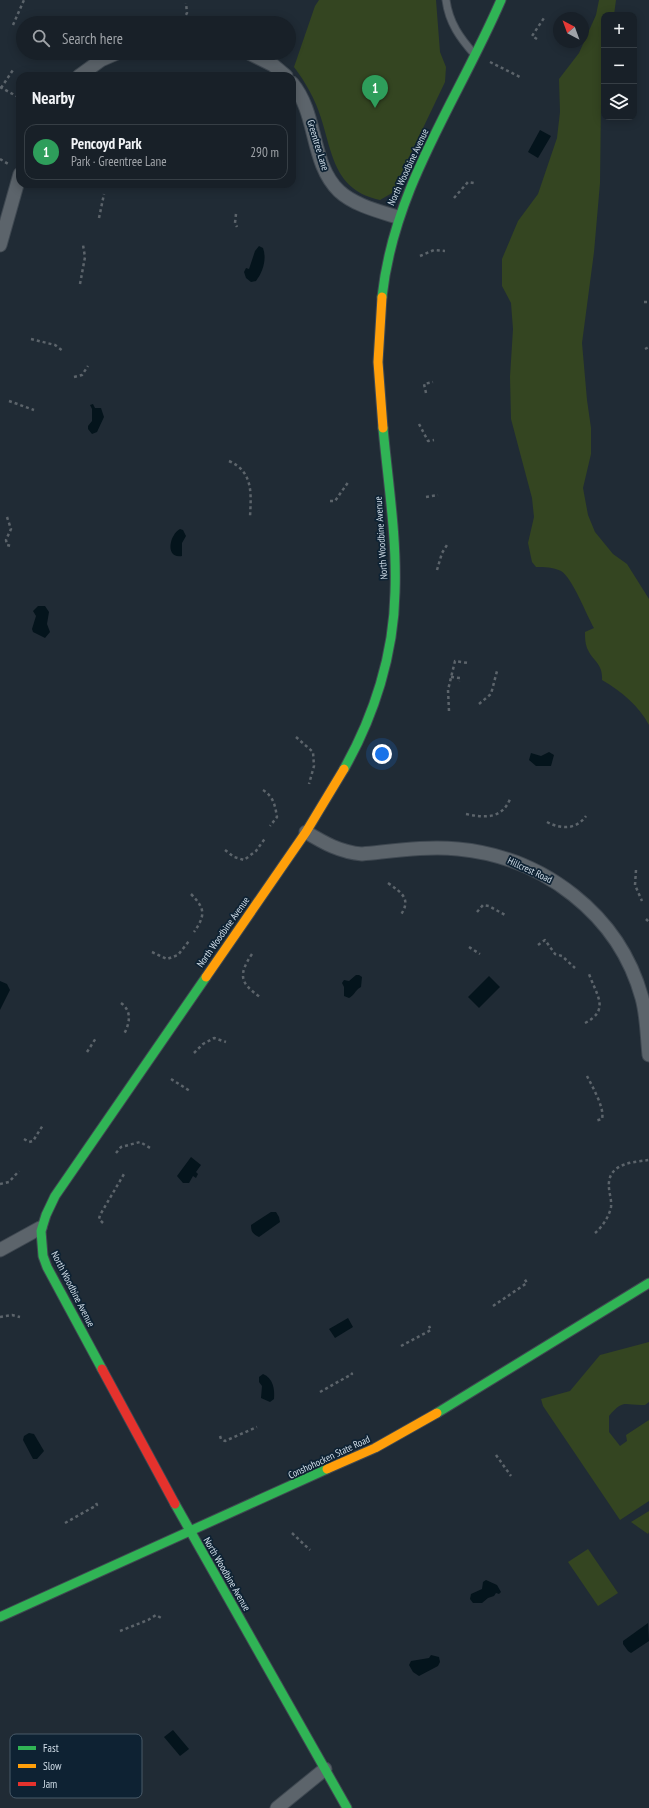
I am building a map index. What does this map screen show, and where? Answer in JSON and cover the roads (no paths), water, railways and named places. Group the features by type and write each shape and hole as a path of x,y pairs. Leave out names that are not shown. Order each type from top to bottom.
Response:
{"street":[{"name":"North Woodbine Avenue","path":"347,1808 190,1531 48,1267 40,1244 40,1228 47,1210 55,1196 306,832 332,790 354,750 372,708 386,660 392,621 395,570 379,387 379,332 384,279 391,240 397,217 414,175 476,55 501,0"},
{"path":"84,72 101,60"},
{"path":"263,60 273,65 281,72"},
{"name":"Greentree Lane","path":"296,89 304,100 320,156 332,182 340,192 351,199 397,217"},
{"path":"0,245 16,188"},
{"name":"Hillcrest Road","path":"306,832 326,845 349,853 362,854 440,848 492,854 526,865 558,883 574,895 600,920 612,935 630,966 642,998 649,1055"},
{"path":"0,1250 40,1228"},
{"name":"Conshohocken State Road","path":"0,1617 190,1531 312,1478 413,1428 649,1283"},
{"path":"277,1808 325,1769"}],"lane":[{"path":"446,0 452,23 457,32 476,55"}],"place":[{"name":"Pencoyd Park","path":"375,108"}]}
